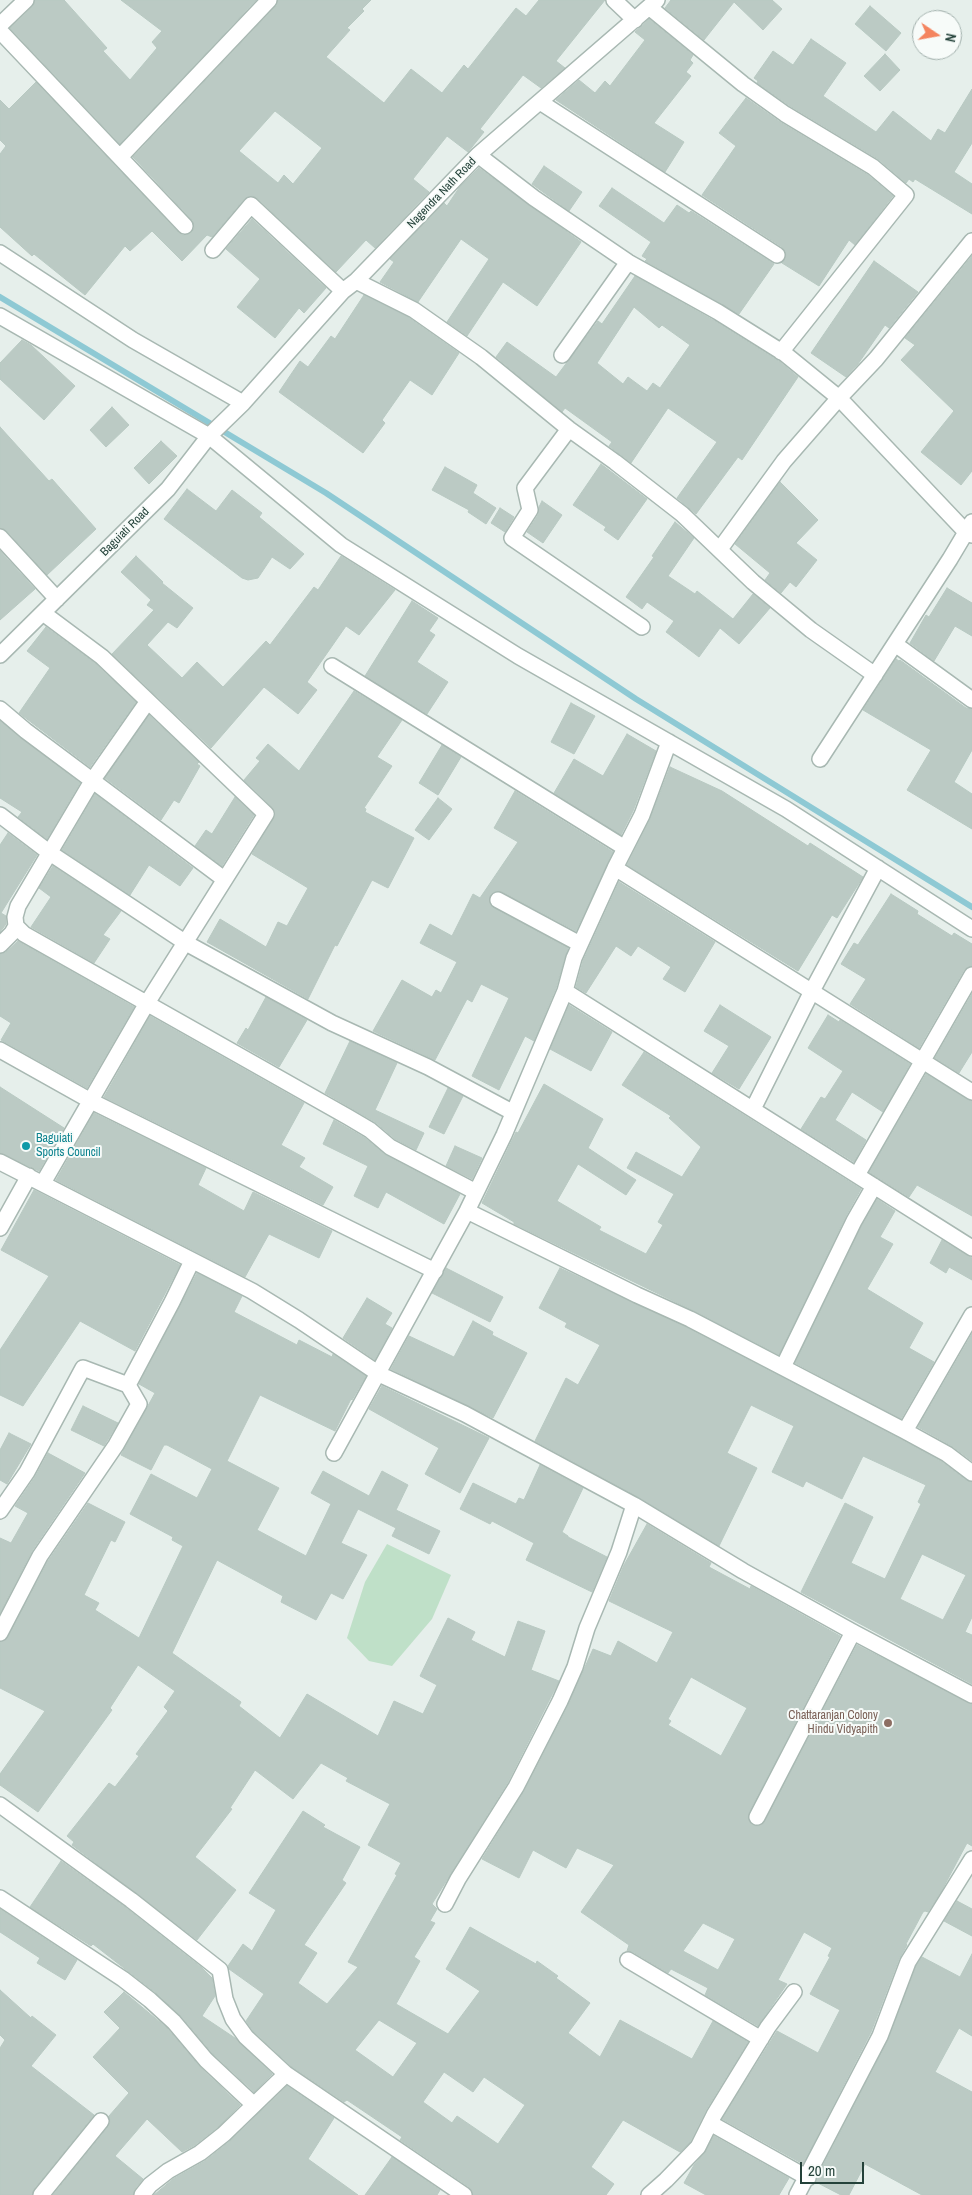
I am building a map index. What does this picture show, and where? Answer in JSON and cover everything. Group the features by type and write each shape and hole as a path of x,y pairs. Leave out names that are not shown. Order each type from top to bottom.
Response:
{"street":[{"path":"0,25 26,0"},
{"path":"120,157 269,0"},
{"path":"614,0 635,20"},
{"path":"653,4 744,84 785,114 873,166 906,195 781,352"},
{"name":"Nagendra Nath Road","path":"243,403 343,291 356,281 478,155 653,4"},
{"path":"0,31 186,226"},
{"path":"540,102 777,255"},
{"path":"478,155 534,198 628,262 718,312 781,352 839,398 970,529 820,759"},
{"path":"213,250 251,205 343,291"},
{"path":"720,549 784,462 839,398 876,360 972,241"},
{"path":"0,253 133,340 243,403"},
{"path":"562,355 628,262"},
{"path":"356,281 414,310 481,357 569,429 682,514 753,582 811,630 875,675"},
{"path":"3,322 209,436 342,546 518,656 786,808 972,928"},
{"name":"Baguiati Road","path":"0,655 168,489 209,436 243,403"},
{"path":"569,429 525,488 530,510 512,538 642,627"},
{"path":"0,537 57,599"},
{"path":"0,1228 91,1101 147,1003 186,944 224,879 266,814 102,657 43,613"},
{"path":"895,644 972,700"},
{"path":"332,666 625,848"},
{"path":"0,945 16,926 15,917 18,906 92,781 148,701"},
{"path":"0,709 26,732 224,879"},
{"path":"334,1453 379,1374 476,1192 565,991 580,944 642,815 669,742"},
{"path":"0,815 50,853 186,944 332,1023 428,1066 512,1112"},
{"path":"615,868 972,1092"},
{"path":"753,1109 812,990 878,868"},
{"path":"498,900 580,944"},
{"path":"16,926 24,934 348,1117 370,1130 390,1147 476,1192"},
{"path":"857,1175 972,975"},
{"path":"565,991 972,1248"},
{"path":"0,1050 91,1101 435,1270"},
{"path":"0,1162 252,1291 379,1374 465,1414 634,1505 743,1571 853,1632 972,1694"},
{"path":"783,1367 854,1221 874,1186"},
{"path":"467,1211 637,1295 690,1319 783,1367 947,1454 972,1473"},
{"path":"128,1385 192,1261"},
{"path":"905,1431 972,1315"},
{"path":"0,1511 27,1472 83,1368 128,1385 140,1404 116,1445 40,1556 0,1633"},
{"path":"445,1904 458,1879 516,1787 560,1700 575,1666 587,1628 618,1552 634,1505"},
{"path":"758,1816 853,1632"},
{"path":"0,1805 131,1900 220,1970 233,2020 246,2037 286,2074 447,2189 464,2195"},
{"path":"797,2195 808,2178 880,2036 908,1962 972,1859"},
{"path":"0,1898 123,1979 150,2000 174,2022 206,2060 253,2104"},
{"path":"628,1960 761,2039"},
{"path":"649,2195 698,2147 710,2123 761,2039 794,1992"},
{"path":"142,2195 150,2185 168,2171 200,2153 224,2134 286,2074"},
{"path":"41,2195 101,2121"},
{"path":"710,2123 808,2178"}],"green space":[{"path":"387,1544 451,1575 432,1619 392,1666 369,1661 347,1638 365,1582"}],"building":[{"path":"35,0 64,0 107,48 103,51 130,80 157,48 152,42 162,31 121,0 256,0 120,144 10,28 32,7"},
{"path":"278,0 371,0 362,9 364,11 347,28 350,30 326,57 384,103 411,69 442,93 464,65 468,69 516,8 526,16 539,0 605,0 556,61 565,68 541,88 523,75 480,129 484,132 468,152 447,136 413,179 429,192 375,248 366,240 336,272 257,198 252,196 244,199 212,237 207,235 182,261 152,231 130,251 125,246 85,295 34,254 32,256 0,227 0,154 6,146 0,140 0,100 9,109 36,82 178,232 183,235 191,233 194,228 192,220 133,157 276,6","holes":["275,111 322,148 293,184 284,175 278,183 239,151"]},
{"path":"671,0 772,0 782,9 763,30 734,2 704,40 665,8"},
{"path":"870,6 901,33 886,51 855,24"},
{"path":"649,19 693,55 690,60 693,63 686,72 691,76 654,123 684,142 665,172 556,100 579,80 595,93 605,81 610,86 645,40 635,32"},
{"path":"811,39 846,63 823,96 876,132 893,111 931,141 938,129 945,133 972,89 972,143 954,172 972,184 972,214 915,179 913,182 909,179 906,183 878,159 790,106 757,83 758,81 754,78 773,51 793,65"},
{"path":"885,54 900,70 880,91 864,76"},
{"path":"746,98 780,122 868,175 893,196 855,245 849,240 819,286 782,263 786,255 782,247 702,195 736,146 719,133"},
{"path":"544,166 582,192 569,211 532,184"},
{"path":"479,168 581,242 537,306 503,282 467,336 447,322 489,259 461,239 418,302 380,282 394,262 390,259 444,203 447,206 459,188"},
{"path":"612,188 664,223 677,205 689,213 691,211 774,264 739,314 645,261 647,259 642,256 651,242 599,206"},
{"path":"252,219 326,288 304,313 299,308 275,338 237,307 260,279 226,249"},
{"path":"972,256 972,471 961,485 921,452 954,411 901,360 915,345 905,338"},
{"path":"874,261 918,292 889,328 885,325 858,364 846,377 811,353"},
{"path":"635,276 713,320 780,362 798,377 742,460 738,457 696,514 677,498 717,442 668,408 631,463 609,446 612,442 565,408 562,412 496,357 507,342 556,377 598,321 602,324","holes":["634,307 659,328 662,325 690,345 660,388 653,383 647,391 628,377 623,384 597,363"]},
{"path":"364,295 408,317 459,353 432,395 410,380 382,420 385,423 363,453 279,392 300,361 308,367 331,336 335,339"},
{"path":"22,340 31,345 75,386 44,420 0,379 0,363"},
{"path":"112,407 129,425 106,447 90,430"},
{"path":"0,427 49,481 52,479 96,529 47,575 7,531 0,528"},
{"path":"161,441 177,456 149,484 134,468"},
{"path":"601,464 647,499 618,540 604,530 606,527 573,505"},
{"path":"445,467 477,485 473,493 496,508 486,524 468,512 469,510 432,490"},
{"path":"780,482 818,520 796,543 817,560 796,587 790,582 781,593 765,580 770,573 735,544"},
{"path":"187,489 216,511 232,490 262,513 259,517 304,554 290,569 272,557 258,578 248,580 242,578 164,519"},
{"path":"542,501 562,515 543,543 527,532 538,515"},
{"path":"500,508 514,517 505,532 491,523"},
{"path":"675,522 694,538 668,576 695,594 697,591 733,619 753,594 770,608 739,644 720,628 699,657 666,632 674,621 647,602 642,609 626,597 654,557 652,556"},
{"path":"0,551 35,589 0,620"},
{"path":"136,556 162,583 193,608 177,628 168,622 147,645 182,678 197,662 223,687 266,641 270,645 314,587 318,590 341,556 395,590 359,635 346,626 307,682 317,690 298,714 264,687 211,748 112,654 154,610 147,605 151,600 121,572"},
{"path":"947,588 972,603 972,636 955,626 934,661 910,643 926,615 929,617"},
{"path":"412,601 438,618 429,631 435,635 417,662 448,682 427,714 365,676"},
{"path":"46,627 96,664 136,702 90,767 19,713 50,668 27,651"},
{"path":"896,659 966,708 972,709 972,750 954,782 972,794 972,829 907,790 931,750 863,710"},
{"path":"354,691 402,720 377,757 392,766 364,808 366,809 365,812 414,838 388,888 372,880 337,946 335,945 308,999 207,942 220,919 266,947 278,922 287,926 308,888 252,854 275,815 272,807 244,780 260,761 256,758 268,744 299,771"},
{"path":"571,703 595,716 574,754 551,742"},
{"path":"149,715 199,762 197,764 200,766 179,803 174,800 161,820 105,778"},
{"path":"0,721 80,783 47,839 18,817 22,812 0,798"},
{"path":"627,734 656,751 633,811 621,835 554,793 574,759 603,776"},
{"path":"442,745 461,757 438,795 419,783"},
{"path":"670,767 722,791 808,846 810,843 863,877 837,918 832,915 798,971 627,865 650,819"},
{"path":"515,791 613,852 576,931 502,892 494,892 490,896 490,904 494,908 568,948 556,988 534,1041 525,1036 499,1090 472,1076 509,998 481,984 472,1002 467,999 435,1060 373,1031 402,980 432,997 436,990 441,993 457,962 420,943 430,924 452,936 473,894 480,898 518,842 494,828"},
{"path":"95,794 193,868 180,886 149,865 130,895 62,850"},
{"path":"235,797 254,815 222,866 195,846 206,830 212,834"},
{"path":"438,798 452,809 429,840 415,830"},
{"path":"8,833 37,855 1,913 6,916 6,924 0,932 0,845"},
{"path":"53,866 121,911 103,935 110,939 94,963 31,927 51,897 39,888"},
{"path":"619,882 715,942 685,992 663,979 671,967 638,946 631,956 616,946 586,993 576,987 583,961"},
{"path":"891,894 918,911 917,914 952,936 954,933 972,944 972,966 964,970 919,1048 850,1004 866,979 841,964 854,943 858,945"},
{"path":"18,941 134,1007 87,1088 1,1040 11,1023 0,1016 0,954 6,952"},
{"path":"972,994 972,1052 959,1073 935,1058"},
{"path":"266,997 307,1020 279,1067 237,1043 246,1028 248,1030"},
{"path":"569,1005 612,1032 591,1071 550,1049"},
{"path":"720,1005 771,1037 739,1089 712,1073 729,1046 704,1031"},
{"path":"828,1015 839,1022 840,1020 910,1064 883,1112 852,1092 835,1120 866,1140 854,1162 801,1129 821,1097 825,1099 843,1071 808,1048"},
{"path":"150,1016 304,1103 281,1145 305,1158 299,1167 333,1187 323,1205 104,1097"},
{"path":"350,1041 397,1063 375,1110 424,1133 416,1150 395,1139 375,1122 325,1093"},
{"path":"644,1052 861,1189 779,1355 694,1311 514,1224 514,1222 482,1203 516,1132 518,1133 544,1084 603,1119 588,1148 636,1180 626,1195 578,1164 557,1201 601,1227 599,1230 646,1254 663,1225 658,1222 674,1194 627,1168 636,1152 682,1177 701,1147 669,1118 671,1116 622,1085"},
{"path":"926,1074 972,1101 972,1216 917,1185 909,1197 869,1172"},
{"name":"Baguiati Sports Council","path":"0,1087 64,1128 39,1171 0,1153"},
{"path":"448,1088 463,1096 444,1134 429,1127"},
{"path":"94,1113 206,1168 198,1185 244,1211 253,1192 332,1231 319,1258 269,1234 245,1277 56,1180"},
{"path":"334,1120 365,1138 386,1155 460,1194 444,1224 386,1192 378,1208 354,1196 368,1166 323,1144"},
{"path":"455,1146 482,1158 472,1179 446,1166"},
{"path":"34,1190 180,1265 135,1351 80,1321 23,1406 0,1395 0,1350 49,1276 1,1250"},
{"path":"877,1199 895,1211 880,1237 893,1244 867,1289 923,1323 909,1348 934,1362 901,1419 795,1363 862,1225"},
{"path":"942,1240 972,1258 972,1280 949,1267 946,1273 930,1263"},
{"path":"446,1268 503,1297 490,1322 432,1293"},
{"path":"560,1268 686,1327 901,1439 942,1462 966,1480 972,1482 972,1617 965,1632 972,1635 972,1684 801,1592 845,1503 873,1517 851,1563 885,1579 921,1504 918,1502 926,1485 863,1456 842,1499 806,1481 803,1487 772,1472 794,1426 751,1405 727,1453 757,1468 719,1546 638,1497 535,1441 566,1378 578,1385 600,1345 565,1327 567,1323 539,1308","holes":["922,1554 966,1575 943,1620 900,1599"]},
{"path":"197,1273 242,1296 234,1312 297,1345 299,1340 332,1357 333,1354 366,1376 351,1399 335,1431 260,1395 227,1461 279,1488 257,1530 306,1556 331,1504 311,1493 323,1471 369,1496 382,1471 408,1485 396,1510 440,1531 429,1554 392,1536 396,1528 358,1509 341,1543 367,1555 343,1599 331,1593 316,1620 281,1602 283,1596 217,1560 172,1653 241,1702 239,1706 280,1738 307,1694 378,1736 394,1701 423,1714 437,1685 420,1676 448,1618 475,1632 471,1640 505,1657 518,1621 545,1631 531,1670 559,1681 508,1782 432,1904 437,1909 430,1921 435,1923 414,1957 420,1961 396,2004 448,2034 480,1991 446,1969 470,1927 536,1964 537,1961 558,1976 556,1978 590,2003 568,2033 600,2057 620,2020 692,2059 713,2021 748,2042 706,2110 690,2142 680,2152 623,2120 591,2167 614,2184 606,2195 473,2195 469,2187 400,2140 402,2137 347,2100 344,2102 292,2067 253,2031 246,2021 264,1994 229,1969 228,1966 243,1944 252,1951 276,1910 249,1893 303,1811 325,1825 323,1827 360,1847 342,1880 346,1883 304,1945 317,1953 298,1983 327,2004 358,1967 348,1962 397,1875 395,1874 401,1863 368,1845 390,1804 346,1781 348,1778 321,1763 293,1799 255,1770 230,1808 232,1809 195,1857 236,1890 197,1940 72,1845 74,1842 67,1836 109,1783 115,1787 139,1756 136,1754 168,1711 164,1707 175,1691 138,1665 110,1708 112,1710 38,1812 0,1785 0,1774 45,1711 0,1688 0,1642 8,1637 48,1561 88,1503 125,1522 115,1542 111,1540 84,1595 99,1603 95,1610 139,1638 183,1546 172,1540 173,1537 130,1514 151,1474 197,1498 212,1469 167,1445 164,1445 151,1470 121,1455 155,1393 139,1384","holes":["379,2020 417,2043 393,2077 355,2050","444,2072 473,2092 484,2077 525,2105 498,2144 457,2116 452,2123 423,2102"]},
{"path":"367,1298 392,1313 385,1324 392,1328 375,1360 343,1338"},
{"path":"473,1321 493,1332 492,1335 527,1353 493,1418 391,1369 409,1336 454,1357"},
{"path":"972,1334 972,1461 952,1446 918,1427"},
{"path":"382,1386 489,1438 460,1493 425,1474 439,1448 369,1409"},
{"path":"83,1406 118,1423 104,1446 71,1430"},
{"path":"9,1433 31,1444 7,1484 0,1480 0,1450"},
{"path":"48,1453 85,1473 32,1551 0,1613 0,1538 11,1543 28,1513 15,1506 35,1477"},
{"path":"540,1465 583,1488 562,1532 607,1557 592,1592 526,1560 534,1543 492,1521 490,1524 460,1509 473,1483 516,1504 519,1498 524,1500"},
{"path":"647,1524 711,1563 709,1567 750,1589 751,1586 840,1636 749,1813 748,1818 752,1825 758,1826 765,1821 857,1645 972,1704 972,1846 967,1843 941,1892 928,1912 923,1912 899,1959 871,2032 803,2164 722,2119 777,2031 818,2053 840,2010 810,1994 830,1957 828,1956 832,1948 804,1932 778,1980 787,1984 758,2026 705,1995 708,1988 671,1969 668,1973 633,1952 627,1951 629,1945 581,1912 614,1865 577,1848 566,1868 533,1850 519,1878 482,1859 524,1791 568,1705 593,1649 611,1656 618,1641 657,1663 673,1632 609,1601 624,1565","holes":["691,1677 747,1708 721,1756 668,1725 671,1721 668,1719","703,1923 735,1939 718,1970 683,1951"]},
{"path":"61,1861 125,1907 201,1967 212,1978 215,1996 202,2016 235,2038 272,2074 254,2092 213,2054 181,2016 156,1993 93,1944 91,1946 30,1907"},
{"path":"957,1901 972,1909 972,1936 944,1921"},
{"path":"0,1909 77,1960 65,1980 37,1963 40,1958 0,1932"},
{"path":"972,1954 972,2036 959,2028 935,2072 972,2092 972,2195 922,2195 865,2164 849,2195 841,2195 816,2182 888,2040 916,1966 922,1957 960,1977"},
{"path":"0,1990 31,2018 32,2016 56,2035 31,2066 94,2115 34,2189 32,2195 0,2195 0,2048 5,2040 0,2035"},
{"path":"124,1992 167,2028 200,2067 240,2105 218,2127 195,2145 182,2152 147,2119 115,2156 143,2179 133,2195 53,2195 108,2127 110,2122 109,2116 129,2093 93,2057 120,2028 104,2012"},
{"path":"287,2086 334,2118 308,2159 358,2195 154,2195 173,2179 205,2161 230,2141"},
{"path":"714,2136 789,2178 779,2195 706,2195 684,2183"},
{"path":"392,2157 440,2190 437,2195 365,2195"}],"waterway":[{"path":"0,297 326,493 636,699 972,907"}],"place":[{"name":"Baguiati Sports Council","path":"26,1146"},
{"name":"Chattaranjan Colony Hindu Vidyapith","path":"888,1723"}]}
